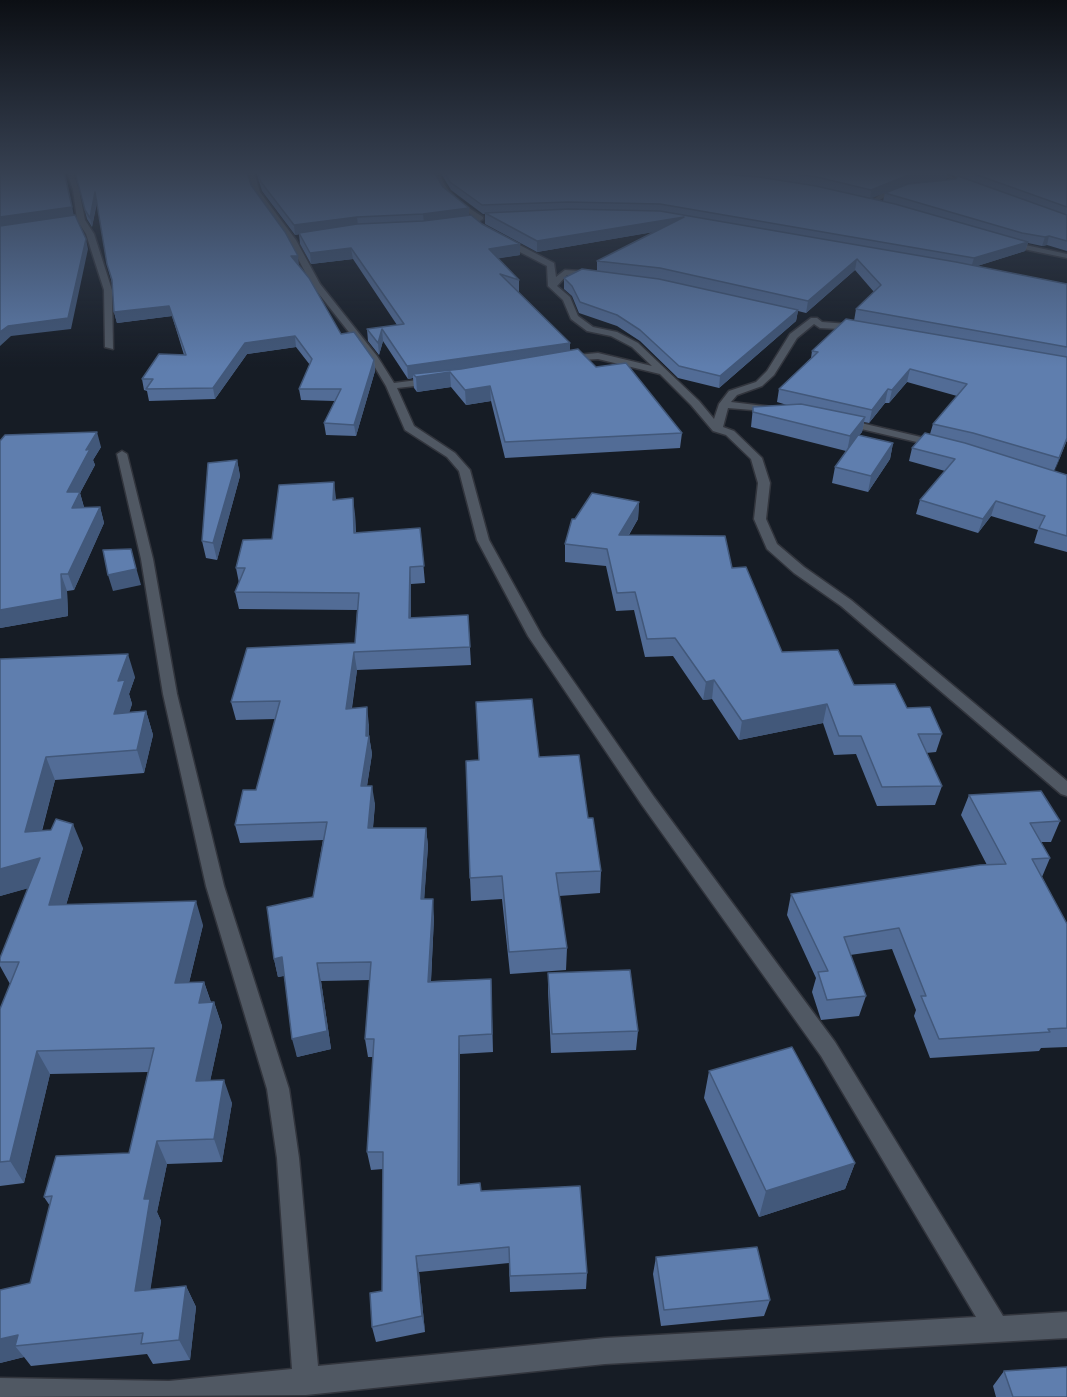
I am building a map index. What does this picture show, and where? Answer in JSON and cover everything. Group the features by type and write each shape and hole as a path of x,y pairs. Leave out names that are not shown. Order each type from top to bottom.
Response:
{"street":[{"path":"91,237 108,290 110,347"},
{"path":"295,237 316,285 374,358 391,386 409,428 451,454 464,470 483,540 535,636 648,801 828,1049 997,1329"},
{"path":"498,237 565,272 601,274"},
{"path":"998,241 1067,256"},
{"path":"550,265 552,286 567,299 574,317 590,329 614,334 635,345 717,429 730,433 756,458 764,483 760,519 771,546 799,570 846,603 1067,790"},
{"path":"552,286 565,272"},
{"path":"717,429 724,404 733,393 759,384 771,373 793,336 810,319 820,325 868,328"},
{"path":"557,360 598,356 663,372"},
{"path":"391,386 449,380"},
{"path":"724,404 781,411"},
{"path":"827,418 953,448"},
{"path":"122,454 147,559 170,694 215,886 278,1089 288,1158 306,1382"},
{"path":"0,1391 169,1394 605,1351 1067,1325"}],"building":[{"path":"0,237 85,237 68,318 8,326 0,332"},
{"path":"103,237 288,237 298,256 291,256 309,278 341,334 354,332 374,360 354,425 324,423 341,389 299,389 312,359 295,336 245,343 213,388 146,389 153,379 142,379 159,354 186,355 169,306 114,312 112,280"},
{"path":"301,237 507,237 520,244 489,249 519,280 500,274 570,343 407,366 382,329 378,343 367,329 404,324 351,248 310,253"},
{"path":"530,237 560,237 537,241"},
{"path":"644,237 812,237 956,262 1067,284 1067,347 856,309 881,285 857,259 808,301 660,268 597,261"},
{"path":"853,237 1011,237 1028,242 974,258"},
{"path":"1053,237 1067,237 1067,241"},
{"path":"582,269 659,279 798,310 720,376 679,366 640,330 617,315 580,302 572,286 564,278"},
{"path":"846,319 1067,357 1067,438 1059,458 933,424 967,384 910,369 892,390 888,389 872,410 779,389 818,352 812,351"},
{"path":"578,349 596,367 626,363 682,433 505,442 490,386 465,390 450,372 416,377 413,374 461,369"},
{"path":"801,404 865,417 850,436 753,412 753,407"},
{"path":"97,432 67,492 80,492 72,508 100,507 68,574 61,574 62,599 0,610 0,441 5,435"},
{"path":"925,433 1067,475 1067,536 1039,528 1045,516 996,501 983,519 920,500 955,459 912,448"},
{"path":"858,435 893,443 871,476 835,467"},
{"path":"237,460 213,543 202,541 208,463"},
{"path":"334,482 333,500 353,498 354,533 420,528 424,566 410,567 409,618 468,615 470,647 354,652 346,709 367,707 366,736 369,736 361,786 372,786 368,828 426,828 421,899 433,899 428,982 491,979 492,1034 459,1036 458,1185 480,1183 481,1191 580,1186 587,1273 510,1276 509,1247 416,1256 422,1316 372,1327 370,1293 382,1291 383,1152 367,1152 374,1039 365,1039 371,962 317,963 327,1031 292,1039 282,957 274,959 267,907 313,897 327,822 235,825 243,790 256,790 280,701 231,702 247,648 355,643 359,593 235,592 245,568 236,568 243,540 272,539 279,485"},
{"path":"592,493 639,502 619,535 725,536 732,568 746,567 782,652 838,650 854,685 895,684 907,708 930,707 942,734 918,734 942,786 882,787 861,736 839,736 827,704 742,721 714,680 706,682 675,638 647,639 635,592 617,593 607,549 565,544 572,519 575,519"},
{"path":"131,549 136,569 108,575 103,550"},
{"path":"128,654 118,681 125,680 114,714 146,711 137,750 46,757 25,832 51,830 56,819 73,824 49,905 196,901 175,983 204,982 199,1003 214,1002 196,1081 224,1080 214,1139 157,1141 144,1199 150,1199 135,1291 186,1286 179,1340 141,1344 143,1333 15,1346 18,1335 0,1339 0,1290 30,1283 52,1196 44,1197 56,1156 129,1153 154,1048 37,1051 10,1161 0,1162 0,1009 19,962 0,962 0,958 40,858 0,869 0,659"},
{"path":"532,699 539,757 579,755 588,818 593,818 601,871 556,873 567,948 509,952 502,876 470,878 466,761 479,760 476,702"},
{"path":"1041,791 1060,821 1030,823 1050,858 1032,859 1067,924 1067,1028 1048,1029 1050,1032 939,1039 921,996 926,996 899,928 844,937 866,996 827,1000 818,972 828,971 791,894 980,865 1006,864 969,795"},
{"path":"630,970 638,1031 552,1034 548,973"},
{"path":"792,1047 855,1163 766,1191 709,1071"},
{"path":"757,1247 770,1300 664,1310 656,1257"},
{"path":"1067,1367 1067,1397 1013,1397 1004,1371"}]}
